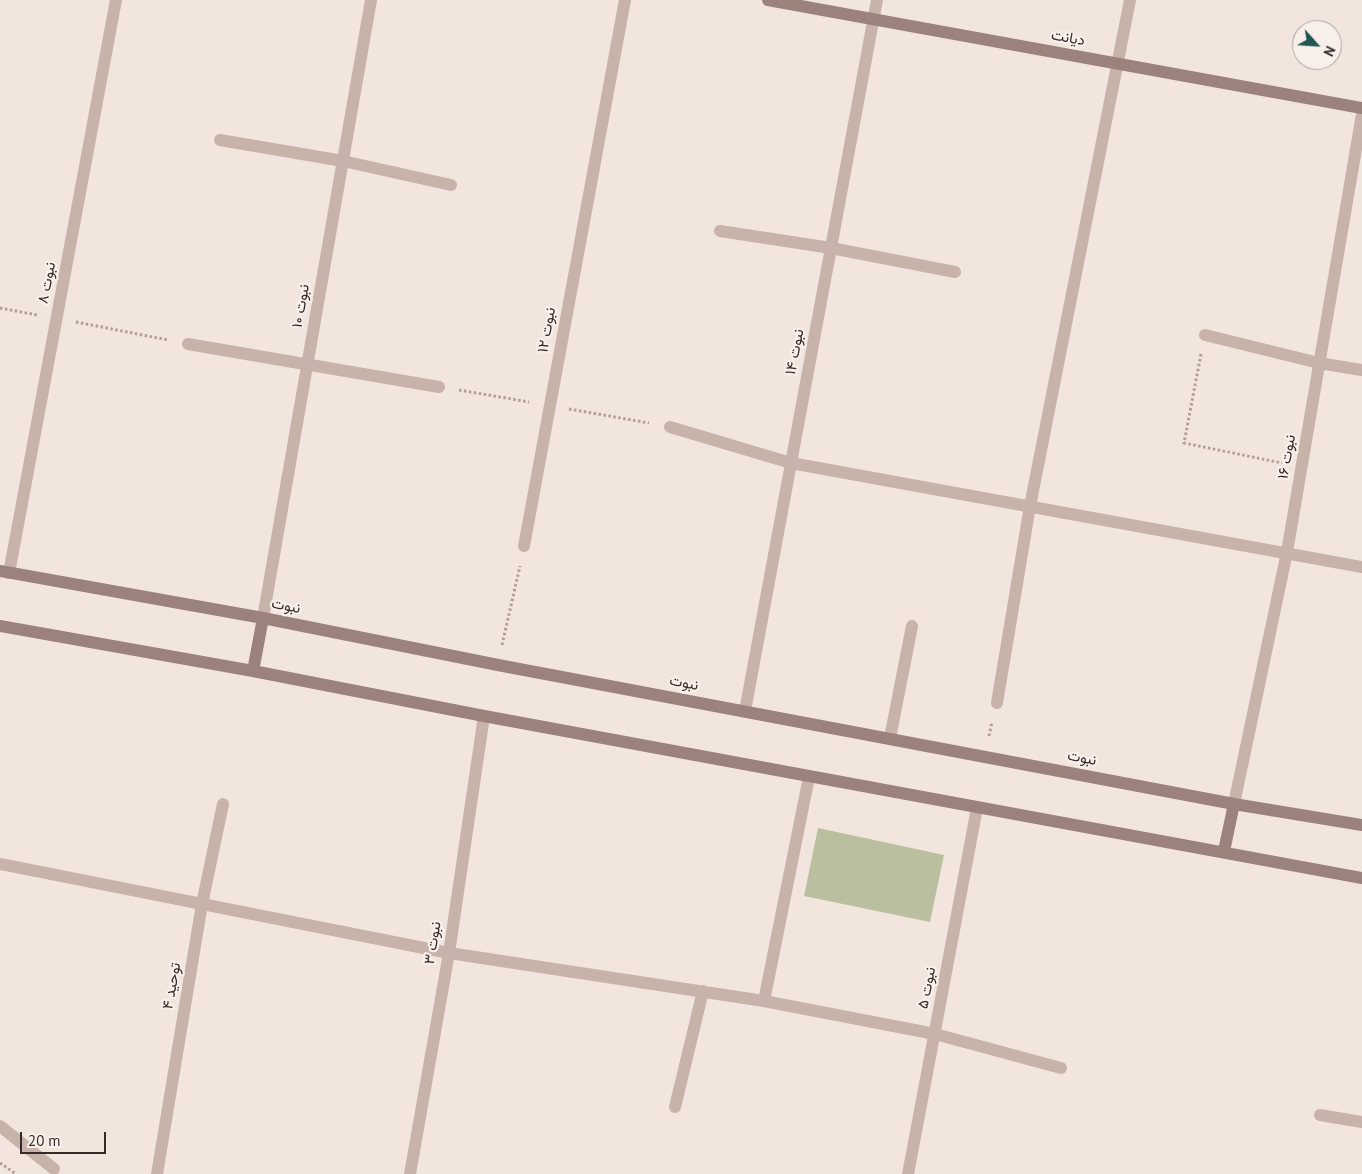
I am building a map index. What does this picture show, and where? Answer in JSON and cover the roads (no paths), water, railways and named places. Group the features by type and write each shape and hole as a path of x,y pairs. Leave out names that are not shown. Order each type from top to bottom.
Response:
{"main road":[{"name":"دیانت","path":"768,0 1362,108"},
{"name":"نبوت","path":"5,572 263,618 498,665 1234,804 1362,825"},
{"path":"253,671 263,618"},
{"path":"0,626 253,671 809,777 1224,851 1362,878"},
{"path":"1224,851 1234,804"}],"street":[{"name":"نبوت ۸","path":"5,572 56,318 116,0"},
{"name":"نبوت ۱۰","path":"263,618 371,0"},
{"name":"نبوت ۱۲","path":"524,546 625,0"},
{"name":"نبوت ۱۴","path":"745,711 877,0"},
{"path":"997,703 1030,506 1130,0"},
{"name":"نبوت ۱۶","path":"1234,804 1287,552 1362,114"},
{"path":"220,140 343,162 451,185"},
{"path":"720,231 831,248 955,272"},
{"path":"1205,335 1319,363 1362,370"},
{"path":"188,344 307,366 439,387"},
{"path":"670,427 791,463 1362,567"},
{"path":"890,738 912,626"},
{"name":"نبوت ۳","path":"410,1174 449,953 484,716"},
{"path":"764,1001 809,777"},
{"name":"توحید ۴","path":"157,1174 202,904 223,804"},
{"name":"نبوت ۵","path":"908,1174 977,808"},
{"path":"0,864 449,953 764,1001 935,1034 1061,1068"},
{"path":"675,1107 703,992"},
{"path":"1320,1116 1362,1122"},
{"path":"0,1126 54,1169"}]}
